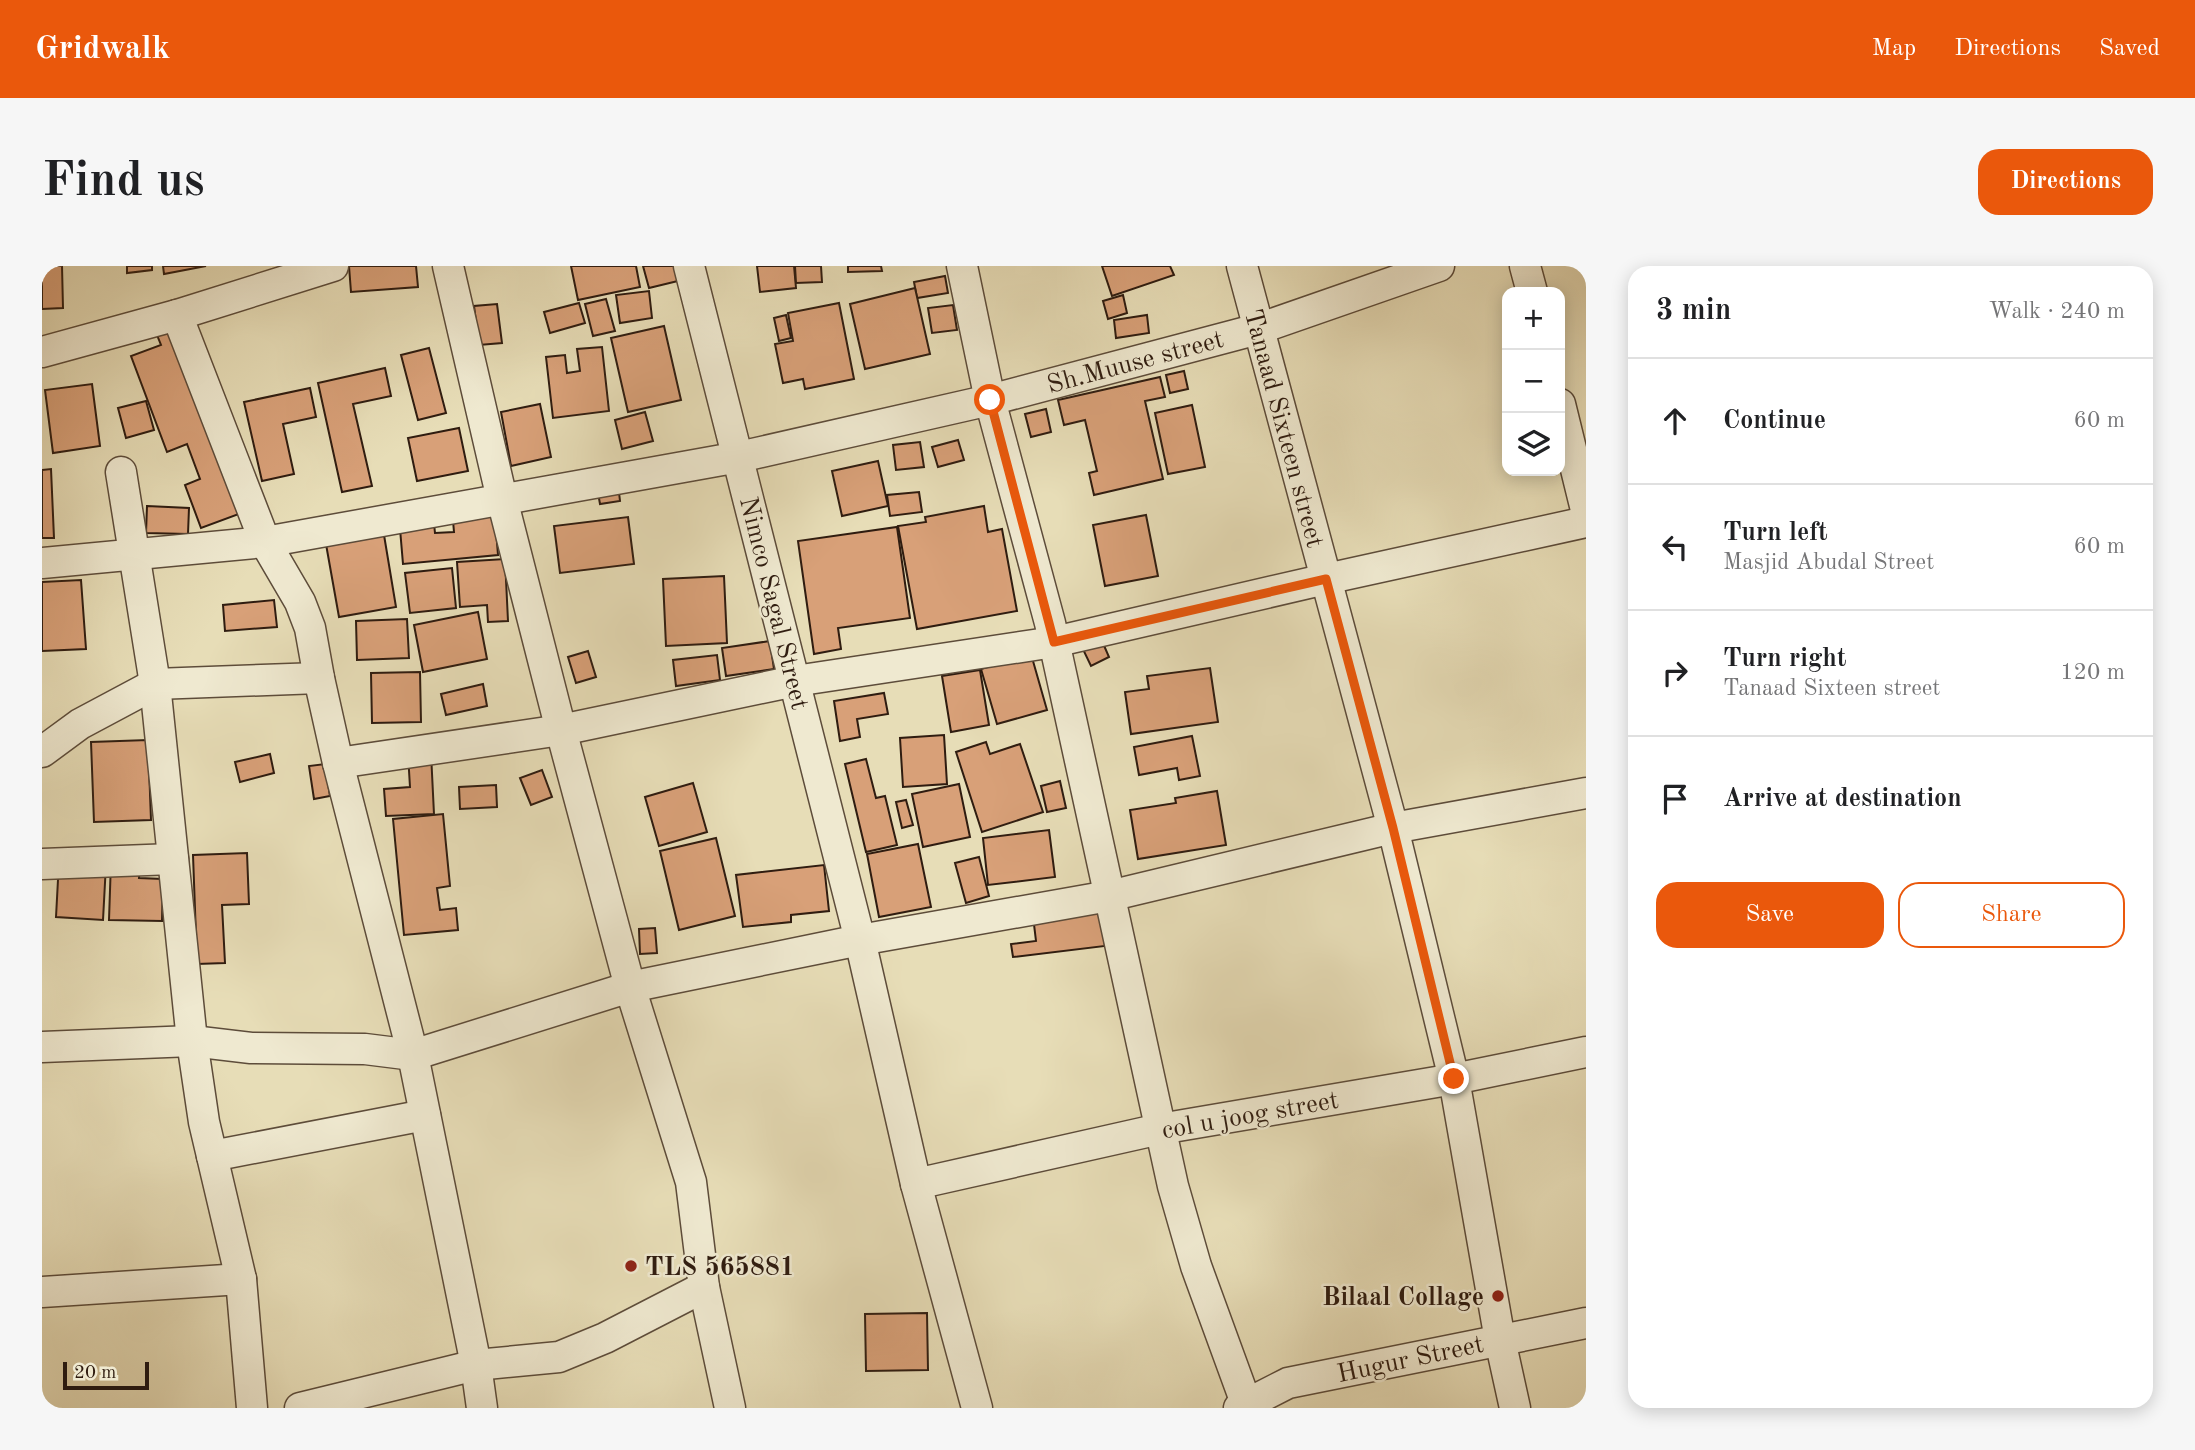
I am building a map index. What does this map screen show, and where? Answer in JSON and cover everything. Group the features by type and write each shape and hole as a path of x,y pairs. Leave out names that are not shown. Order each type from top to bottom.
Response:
{"street":[{"path":"42,352 177,315 333,266"},
{"path":"448,266 502,499 561,730 630,987 691,1182 704,1287 730,1408"},
{"name":"Nimco Sagal Street","path":"688,266 739,457 860,940 916,1184 977,1408"},
{"path":"962,266 990,400 1054,642 1173,1186 1242,1406"},
{"name":"Tanaad Sixteen street","path":"1242,266 1393,828 1454,1079 1500,1340 1515,1408"},
{"name":"Sh.Muuse street","path":"42,563 265,542 739,457 990,400 1258,329 1439,266"},
{"path":"1525,266 1531,287"},
{"path":"177,315 265,542 300,602 310,628 338,763 413,1055 476,1365 482,1408"},
{"path":"1562,413 1586,509"},
{"path":"121,472 155,684 192,1041 204,1122 241,1279 252,1408"},
{"path":"338,763 561,730 795,681 1054,642 1586,522"},
{"path":"42,752 80,724 155,684 319,678"},
{"path":"42,1047 192,1041 251,1048 365,1049 413,1055 630,987 860,940 1110,896 1393,828 1586,793"},
{"path":"42,864 173,859"},
{"name":"col u joog street","path":"916,1184 1160,1129 1454,1079 1586,1052"},
{"path":"212,1156 425,1115"},
{"path":"42,1292 241,1279"},
{"path":"300,1408 476,1365 559,1357 605,1338 704,1287"},
{"name":"Hugur Street","path":"1242,1406 1288,1383 1586,1323"}],"building":[{"path":"42,266 62,266 63,308 42,309"},
{"path":"127,266 152,266 152,270 127,273"},
{"path":"163,266 206,266 164,274"},
{"path":"349,266 416,266 418,287 351,292"},
{"path":"571,266 636,266 640,287 578,300"},
{"path":"643,266 679,266 682,280 649,288"},
{"path":"757,266 794,266 796,288 760,292"},
{"path":"795,266 821,266 822,282 796,283"},
{"path":"848,266 881,266 882,271 848,272"},
{"path":"1102,266 1170,266 1174,275 1112,296"},
{"path":"945,276 948,293 917,298 914,282"},
{"path":"915,288 930,354 865,369 850,304"},
{"path":"649,291 652,318 620,323 616,295"},
{"path":"1123,295 1127,313 1108,319 1103,301"},
{"path":"606,299 615,331 593,336 585,304"},
{"path":"579,303 585,323 550,333 544,312"},
{"path":"839,303 854,379 805,389 803,379 783,383 775,344 793,341 788,313"},
{"path":"497,304 502,343 479,345 474,306"},
{"path":"953,305 957,330 932,333 928,308"},
{"path":"786,315 791,338 779,341 774,318"},
{"path":"1147,315 1149,333 1116,338 1114,320"},
{"path":"176,322 247,511 201,528 185,485 200,479 187,444 167,452 131,356 161,345 155,330"},
{"path":"664,326 681,400 628,412 611,338"},
{"path":"602,347 609,411 553,418 546,357 565,355 567,373 580,371 577,349"},
{"path":"429,348 446,413 418,420 401,355"},
{"path":"385,368 391,396 353,404 372,486 342,492 318,383"},
{"path":"1184,371 1188,389 1170,393 1166,375"},
{"path":"1160,377 1165,397 1145,401 1163,479 1094,495 1089,473 1097,471 1085,420 1064,425 1058,400"},
{"path":"92,384 100,446 53,453 45,390"},
{"path":"310,388 316,417 283,424 294,474 262,481 244,402"},
{"path":"146,401 154,430 126,438 118,408"},
{"path":"540,404 551,457 511,466 501,412"},
{"path":"1192,405 1205,467 1168,474 1155,413"},
{"path":"1046,409 1051,432 1031,437 1025,414"},
{"path":"645,412 653,441 622,449 615,420"},
{"path":"459,428 468,471 417,481 408,438"},
{"path":"958,440 964,460 938,467 932,447"},
{"path":"920,442 924,467 896,470 893,445"},
{"path":"878,461 888,506 842,516 832,471"},
{"path":"51,469 54,538 42,538 42,470"},
{"path":"618,484 620,501 600,504 597,487"},
{"path":"919,492 922,512 890,516 887,495"},
{"path":"494,505 498,555 403,564 399,517 433,514 435,533 454,532 452,509"},
{"path":"147,506 189,508 188,534 146,533"},
{"path":"984,506 988,532 1002,529 1017,611 917,629 898,526 926,522 925,517"},
{"path":"1146,515 1158,576 1105,586 1093,525"},
{"path":"628,517 634,564 560,573 554,526"},
{"path":"382,523 396,607 339,617 324,533"},
{"path":"897,527 910,618 838,628 841,649 814,654 798,541"},
{"path":"505,559 508,621 488,622 487,605 460,607 457,562"},
{"path":"452,568 456,608 410,613 405,573"},
{"path":"724,576 727,643 666,646 663,579"},
{"path":"81,580 86,649 42,651 42,582"},
{"path":"274,600 277,627 225,631 223,605"},
{"path":"478,612 487,659 423,672 414,625"},
{"path":"407,619 409,658 357,660 356,621"},
{"path":"1099,634 1109,657 1091,666 1080,643"},
{"path":"770,641 774,669 726,676 722,648"},
{"path":"588,651 596,677 576,683 568,657"},
{"path":"1031,654 1047,710 997,724 981,669"},
{"path":"717,655 720,680 676,686 673,660"},
{"path":"1210,668 1218,722 1131,734 1125,692 1149,689 1147,676"},
{"path":"980,670 989,725 951,732 942,676"},
{"path":"420,672 421,722 372,723 371,673"},
{"path":"483,684 487,706 446,715 441,694"},
{"path":"884,693 888,714 857,719 860,737 840,741 834,701"},
{"path":"944,735 947,784 903,787 900,738"},
{"path":"1192,736 1200,776 1179,780 1177,768 1139,775 1134,747"},
{"path":"148,740 151,820 94,822 91,742"},
{"path":"986,742 990,754 1020,744 1043,812 982,832 956,752"},
{"path":"431,753 434,814 386,816 384,789 410,787 408,754"},
{"path":"270,754 274,773 240,782 235,762"},
{"path":"866,759 876,798 885,796 897,845 866,852 845,764"},
{"path":"325,764 330,796 314,799 309,766"},
{"path":"542,770 552,797 531,805 520,778"},
{"path":"1060,781 1066,808 1047,812 1041,786"},
{"path":"693,783 707,832 659,846 645,797"},
{"path":"959,784 970,837 923,847 912,794"},
{"path":"496,785 497,807 460,809 459,787"},
{"path":"1217,791 1226,845 1138,859 1130,810 1176,803 1175,798"},
{"path":"906,800 913,825 902,828 896,802"},
{"path":"443,814 450,886 437,888 440,910 456,908 458,930 404,935 393,819"},
{"path":"1049,830 1055,877 988,885 983,838"},
{"path":"716,838 735,916 679,930 660,851"},
{"path":"918,844 931,907 879,917 867,854"},
{"path":"247,853 249,904 222,905 225,963 197,964 193,855"},
{"path":"979,857 989,896 966,903 955,863"},
{"path":"59,861 106,864 103,920 56,917"},
{"path":"111,861 140,862 139,878 163,879 162,921 109,920"},
{"path":"824,865 829,911 791,915 791,922 743,927 736,875"},
{"path":"1100,907 1105,946 1013,957 1011,944 1036,941 1033,916"},
{"path":"655,928 657,953 640,954 639,929"},
{"path":"927,1313 928,1370 866,1371 865,1314"}],"place":[{"name":"TLS 565881","path":"631,1266"},
{"name":"Bilaal Collage","path":"1498,1296"}],"route":[{"path":"990,400 1054,642 1326,579 1393,828 1454,1079"}]}
